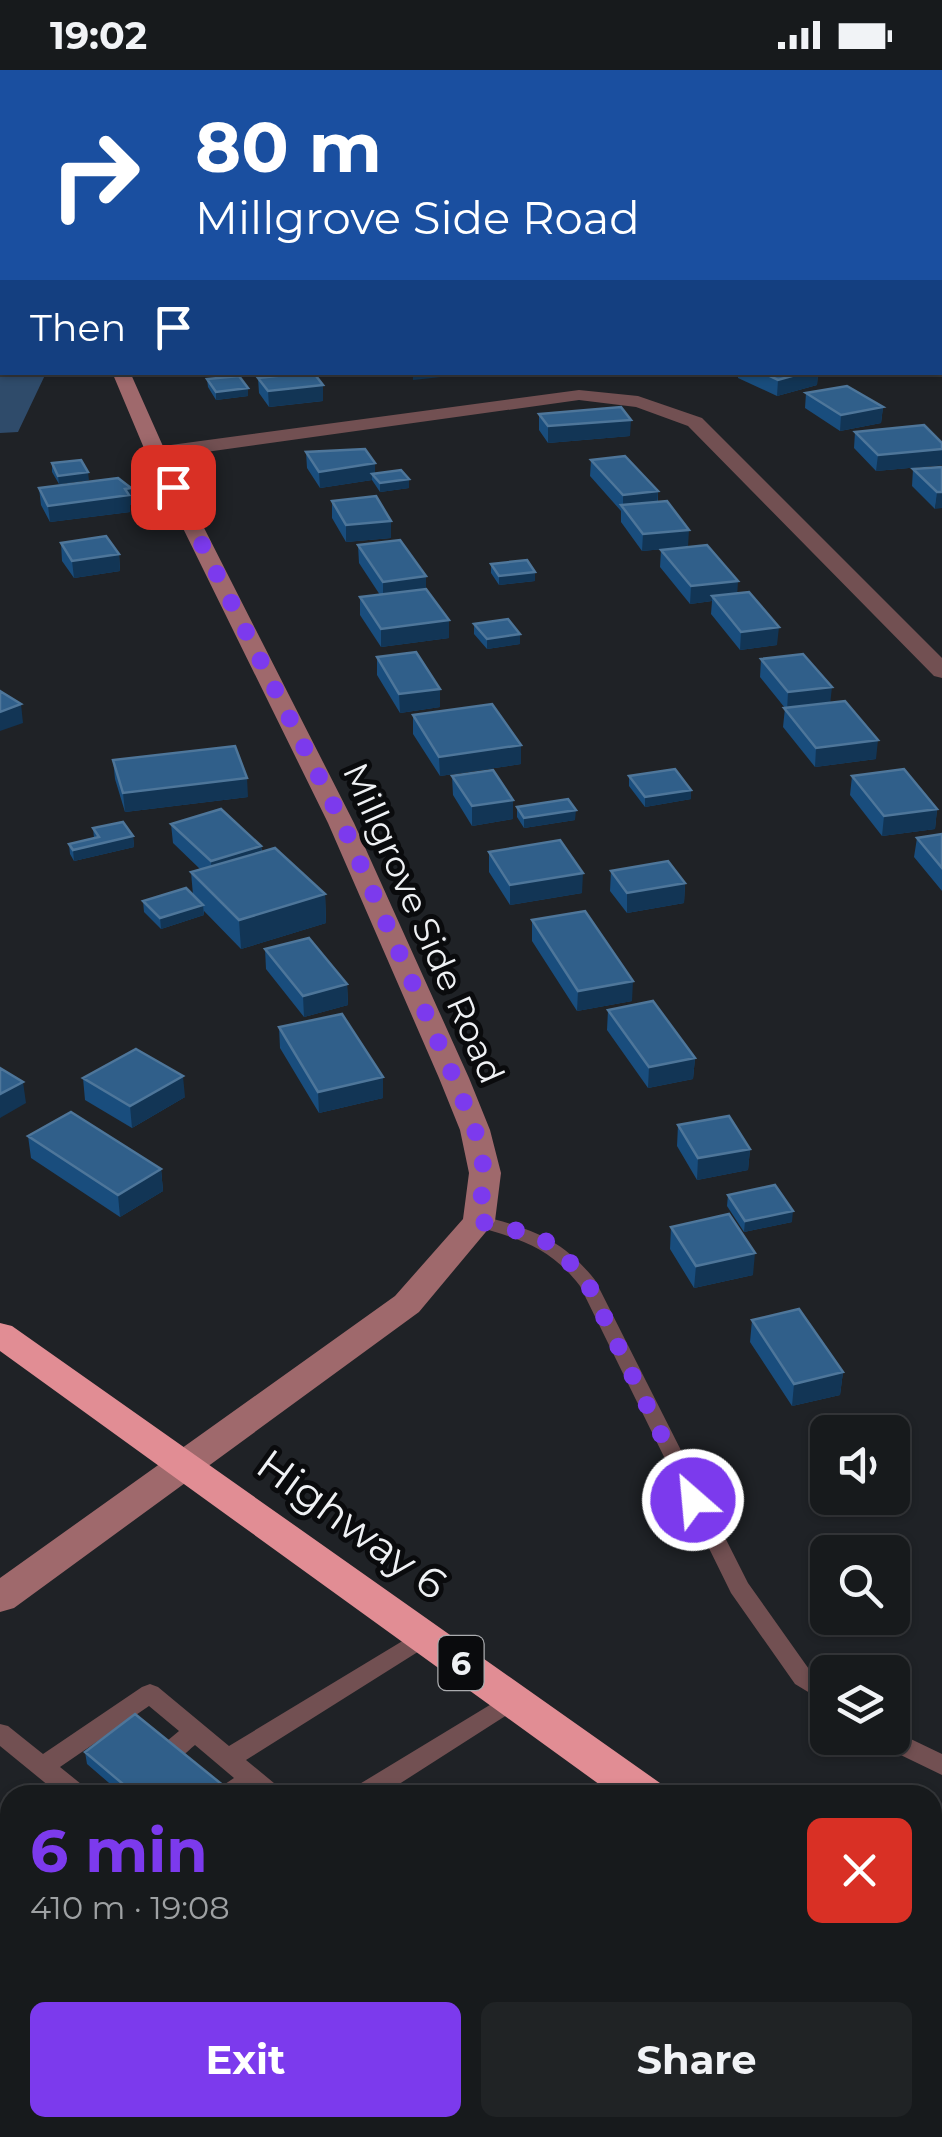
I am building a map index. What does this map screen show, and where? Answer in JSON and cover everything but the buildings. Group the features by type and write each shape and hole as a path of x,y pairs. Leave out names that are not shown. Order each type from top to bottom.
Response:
{"highway":[{"name":"Highway 6","path":"0,1334 631,1785"}],"main road":[{"name":"Millgrove Side Road","path":"121,375 156,453 342,822 454,1078 475,1130 485,1173 478,1221"},
{"path":"0,1598 408,1304 478,1221"}],"street":[{"path":"156,453 579,396 614,395 658,405 695,422 942,671"}],"lane":[{"path":"478,1221 547,1242 588,1284 740,1588 810,1683"},
{"path":"228,1759 424,1638"},
{"path":"42,1767 150,1693 260,1785"},
{"path":"378,1785 513,1700"},
{"path":"169,1753 195,1731"},
{"path":"0,1732 64,1785"},
{"path":"910,1749 942,1765"}],"shaded area":[{"path":"0,375 45,375 18,432 0,433"}],"route":[{"path":"173,487 342,822 454,1078 475,1130 485,1173 478,1221 547,1242 588,1284 693,1500"}]}
